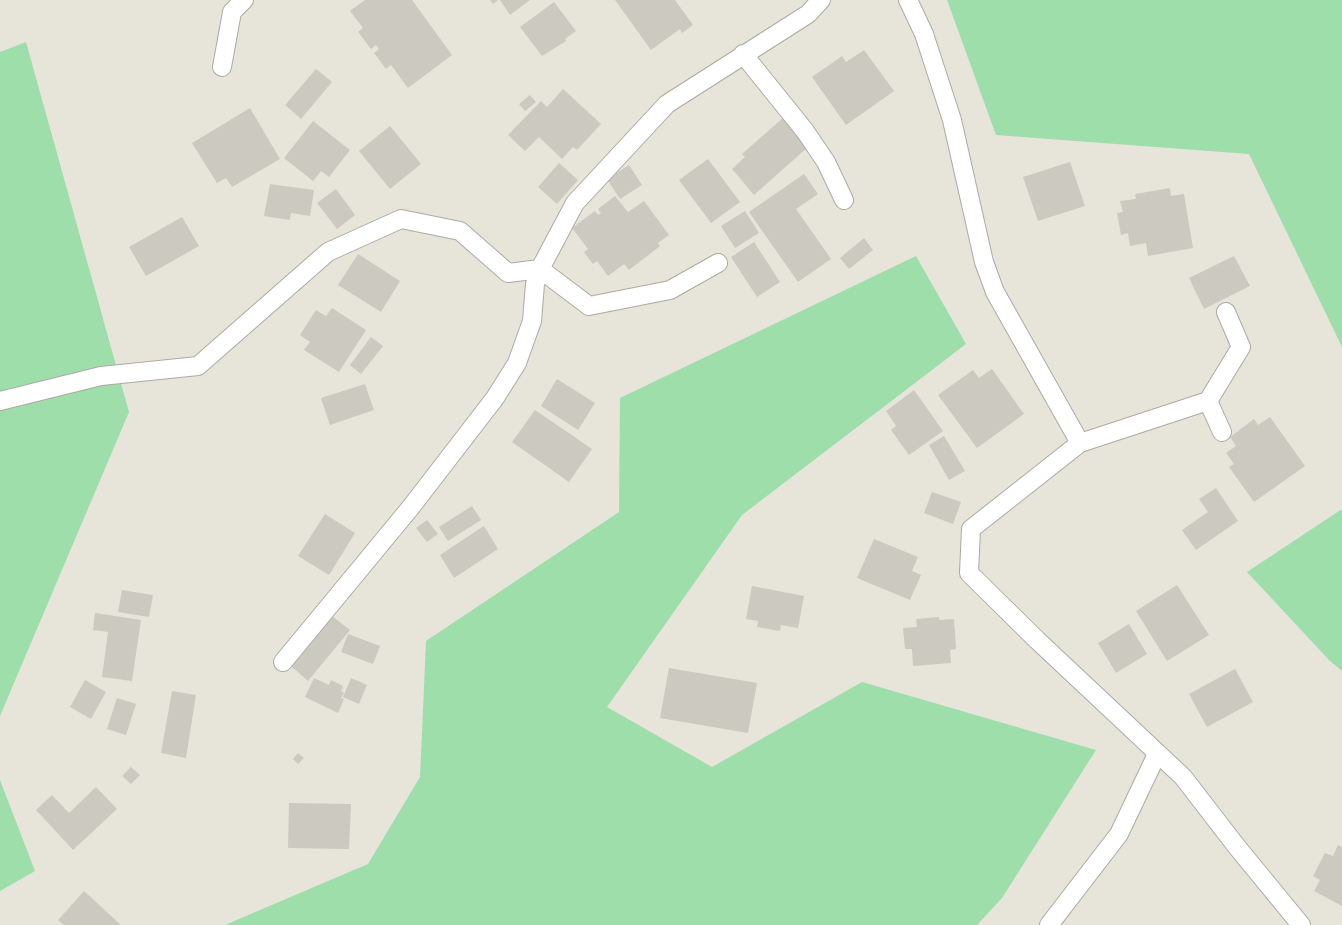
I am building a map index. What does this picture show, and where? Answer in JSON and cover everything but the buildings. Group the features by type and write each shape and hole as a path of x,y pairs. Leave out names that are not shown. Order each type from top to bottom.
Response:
{"street":[{"path":"222,67 232,12 244,0"},
{"path":"283,662 411,507 495,398 516,363 532,321 535,284 540,269 575,203 667,104 743,54 808,14 821,0"},
{"path":"908,0 924,34 952,120 984,262 992,284 1011,323 1028,348 1080,443"},
{"path":"743,54 810,137 826,162 844,200"},
{"path":"0,400 101,376 198,366 328,252 401,219 460,231 508,273 540,269 589,306 670,290 718,263"},
{"path":"1226,312 1240,347 1208,401 1080,443 970,529 969,573 1157,754 1184,777 1237,847 1302,925"},
{"path":"1208,401 1222,432"},
{"path":"1049,925 1119,834 1157,754"}],"green space":[{"path":"947,0 1342,0 1342,347 1249,154 996,135"},
{"path":"26,42 129,412 0,716 0,52"},
{"path":"916,256 966,344 742,515 607,707 712,767 862,682 1096,750 1002,898 977,925 225,925 368,864 420,777 426,641 619,512 620,398"},
{"path":"1342,509 1342,671 1330,661 1247,572"},
{"path":"0,780 35,871 0,891"}]}
